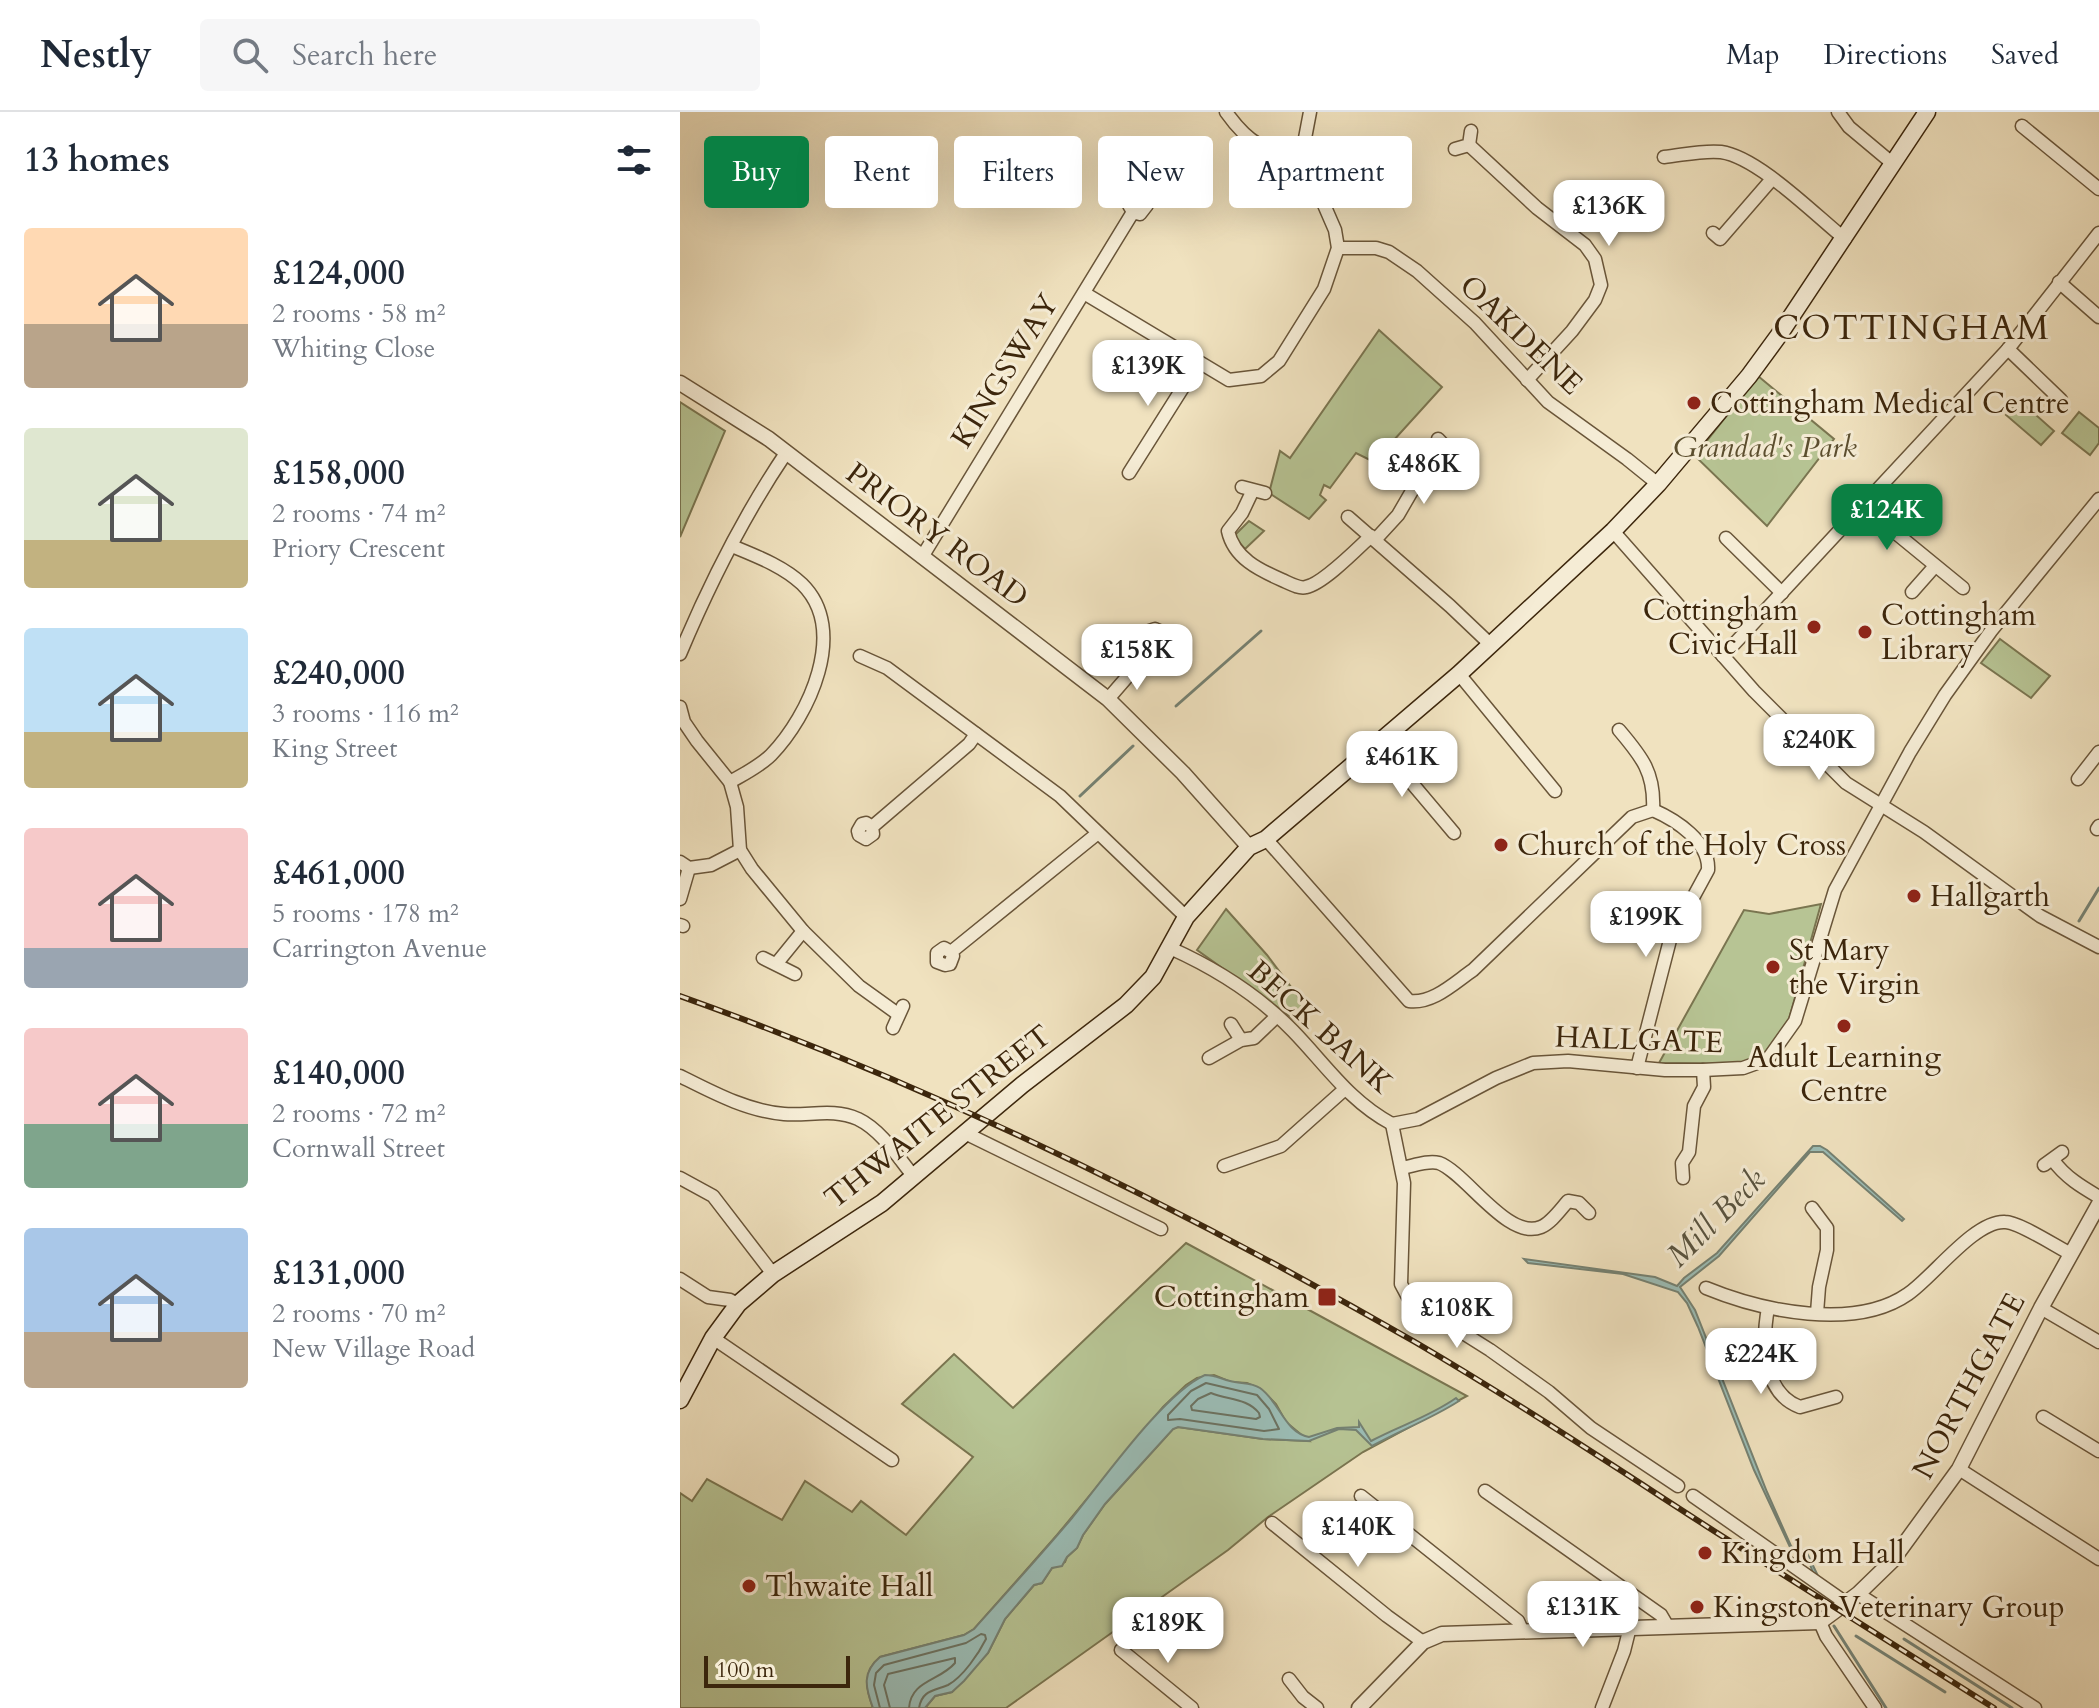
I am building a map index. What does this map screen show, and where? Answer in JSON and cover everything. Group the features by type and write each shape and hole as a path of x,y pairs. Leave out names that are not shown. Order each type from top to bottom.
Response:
{"main road":[{"path":"1249,847 1266,839 1459,674 1613,531 1658,484 1749,376 1845,239 1927,112"},
{"name":"THWAITE STREET","path":"680,1400 713,1338 738,1304 773,1274 882,1203 1022,1085 1126,1005 1153,977 1186,917 1249,847"}],"street":[{"path":"1226,112 1246,136"},
{"path":"1305,136 1310,112"},
{"path":"1838,112 1849,127 1892,163"},
{"path":"2022,126 2099,189"},
{"path":"1469,145 1471,131"},
{"path":"1455,149 1469,145"},
{"path":"1469,145 1513,188 1585,245 1595,259 1601,285 1595,300 1572,331 1527,380"},
{"path":"1673,159 1720,152 1736,156 1772,179 1845,239"},
{"path":"1713,233 1720,239 1772,179"},
{"path":"1084,293 1229,380 1261,376 1279,361 1324,289 1338,248 1335,230 1325,208"},
{"name":"KINGSWAY","path":"922,557 1133,212"},
{"path":"1723,656 2008,349 2099,233"},
{"name":"OAKDENE","path":"1338,248 1376,248 1389,252 1417,271 1475,323 1527,380 1572,421 1658,484"},
{"path":"2059,282 2099,317"},
{"path":"2008,349 2061,400"},
{"path":"1129,473 1199,362"},
{"name":"PRIORY ROAD","path":"680,383 786,453 1108,699 1183,773 1249,847"},
{"path":"1438,439 1459,461"},
{"path":"1253,491 1228,531 1231,543 1257,569 1297,586 1307,587 1332,571 1398,515 1416,484 1450,451"},
{"path":"680,654 764,485 786,453"},
{"name":"HALLGATE","path":"1392,1124 1418,1119 1496,1078 1533,1063 1568,1061 1703,1070 1743,1068 1768,1059 1795,1021 1835,890 1910,752 1945,695 2029,582 2099,499"},
{"path":"1864,507 1963,588"},
{"path":"1348,517 1490,644"},
{"path":"1613,531 1754,691 1846,783 1924,832 2040,916 2099,947"},
{"path":"1726,538 1782,593"},
{"path":"730,782 769,757 786,737 814,686 824,651 825,631 820,609 803,584 775,565 732,546"},
{"path":"1912,592 1935,566"},
{"path":"1108,699 1147,654"},
{"path":"860,656 887,668 1060,796 1186,917"},
{"path":"1459,674 1555,791"},
{"path":"680,707 684,722 730,782 737,807 740,850 803,931 859,986 900,1010 893,1028"},
{"path":"1626,732 1646,765 1654,787 1653,810"},
{"path":"872,827 969,744 976,734"},
{"path":"1378,743 1454,833"},
{"path":"2078,779 2097,760"},
{"path":"1266,839 1409,1001 1421,1003 1473,970 1632,817 1653,810 1670,818 1705,850 1709,858 1708,870 1670,940 1637,1068"},
{"path":"951,952 1098,833"},
{"path":"680,899 684,865 711,865 740,850"},
{"path":"777,963 803,931"},
{"name":"BECK BANK","path":"1170,948 1210,966 1250,992 1290,1028 1345,1089 1370,1112 1392,1124"},
{"path":"763,958 795,974"},
{"path":"1209,1058 1241,1040 1254,1038 1276,1017"},
{"path":"1231,1024 1241,1040"},
{"path":"1683,1178 1676,1162 1689,1152 1694,1106 1704,1087 1703,1070"},
{"path":"680,1076 753,1108 785,1114 824,1111 858,1119 874,1129 914,1177"},
{"path":"1224,1166 1281,1146 1345,1089"},
{"path":"1392,1124 1402,1168 1404,1200 1401,1284 1409,1299 1490,1350 1549,1392 1591,1428 1678,1486"},
{"path":"965,1133 1161,1229"},
{"path":"2053,1159 2059,1170 2099,1197"},
{"path":"1402,1168 1435,1162 1452,1170 1506,1226 1534,1229 1544,1226 1568,1201 1579,1203 1589,1213"},
{"path":"680,1178 713,1196 773,1274"},
{"name":"NORTHGATE","path":"1820,1622 1892,1561 1959,1469 2041,1308 2099,1204"},
{"path":"1813,1207 1827,1228 1827,1250 1817,1313"},
{"path":"1705,1287 1732,1299 1768,1308 1860,1313 1888,1306 1909,1294 1989,1225 2006,1221 2071,1254"},
{"path":"680,1279 708,1297 738,1304"},
{"path":"1768,1308 1764,1351 1775,1385 1784,1398 1799,1414 1836,1398"},
{"path":"2041,1308 2099,1342"},
{"path":"713,1338 892,1460"},
{"path":"2047,1423 2099,1451"},
{"path":"1959,1469 2099,1559"},
{"path":"1485,1491 1661,1615 1668,1627"},
{"path":"1693,1496 1852,1598 2035,1708"},
{"path":"1365,1503 1518,1621 1523,1632"},
{"path":"1272,1523 1423,1642"},
{"path":"1359,1708 1423,1642 1442,1634 1820,1622 1826,1636 1875,1708"},
{"path":"1602,1708 1630,1627"},
{"path":"1121,1649 1192,1708"},
{"path":"1289,1679 1303,1697 1317,1708"}],"green space":[{"path":"1379,330 1442,387 1374,462 1356,453 1330,488 1324,485 1320,495 1326,500 1309,519 1269,493 1280,451 1290,458"},
{"name":"Grandad's Park","path":"1758,376 1834,439 1767,526 1695,456"},
{"path":"2019,400 2054,431 2041,445 2006,415"},
{"path":"680,402 725,431 680,537"},
{"path":"2079,412 2099,428 2099,443 2090,455 2062,433"},
{"path":"1249,521 1264,531 1245,549 1236,539 1236,534"},
{"path":"2000,639 2050,676 2031,698 1981,663"},
{"path":"1821,904 1789,1019 1763,1056 1741,1064 1659,1063 1744,910 1769,914"},
{"path":"1226,909 1267,955 1303,1003 1306,1021 1302,1025 1197,950"},
{"path":"1186,1243 1467,1396 1363,1452 1268,1517 1228,1550 1006,1708 925,1708 935,1696 952,1692 988,1653 1005,1619 1034,1585 1042,1583 1052,1568 1065,1562 1105,1504 1173,1429 1178,1427 1263,1439 1309,1441 1286,1422 1276,1404 1261,1389 1214,1375 1197,1378 1186,1385 1163,1407 974,1629 964,1635 880,1657 874,1663 867,1681 873,1708 680,1708 680,1493 692,1501 707,1479 782,1520 805,1481 852,1512 861,1501 906,1535 973,1457 902,1404 954,1354 1013,1408"}],"water":[{"path":"1813,1146 1827,1150 1904,1219 1902,1221 1823,1152 1810,1152 1719,1256 1680,1287 1695,1310 1791,1546 1806,1551 1819,1578 1815,1578 1809,1562 1790,1547 1754,1470 1698,1327 1678,1292 1623,1274 1528,1263 1524,1259 1655,1277 1677,1286 1717,1253"},
{"path":"1205,1375 1260,1388 1294,1429 1309,1437 1337,1428 1359,1427 1359,1422 1371,1441 1456,1398 1459,1401 1372,1446 1356,1430 1339,1429 1309,1441 1263,1439 1178,1427 1173,1429 1105,1504 1062,1566 1052,1568 1042,1583 1034,1585 1005,1619 988,1653 964,1681 952,1692 935,1696 925,1708 873,1708 867,1680 874,1663 880,1657 964,1635 974,1629 1072,1518 1153,1418 1189,1385"}],"waterway":[{"path":"1176,706 1261,631"},
{"path":"1080,796 1133,746"},
{"path":"2079,921 2099,888"},
{"path":"1834,1626 1886,1708"},
{"path":"1856,1636 1945,1692"},
{"path":"1904,1639 2012,1708"}],"railway":[{"path":"680,996 869,1069 1055,1152 1326,1292 1491,1388 1994,1708"}],"place":[{"name":"Cottingham Medical Centre","path":"1694,403"},
{"name":"Cottingham Civic Hall","path":"1814,627"},
{"name":"Cottingham Library","path":"1865,632"},
{"name":"Church of the Holy Cross","path":"1501,845"},
{"name":"Hallgarth","path":"1914,896"},
{"name":"St Mary the Virgin","path":"1773,967"},
{"name":"Adult Learning Centre","path":"1844,1026"},
{"name":"Cottingham","path":"1327,1297"},
{"name":"Kingdom Hall","path":"1705,1553"},
{"name":"Thwaite Hall","path":"749,1586"},
{"name":"Kingston Veterinary Group","path":"1697,1607"}],"district":[{"name":"COTTINGHAM","path":"1912,328"}],"water label":[{"name":"Mill Beck","path":"1716,1218"}]}
